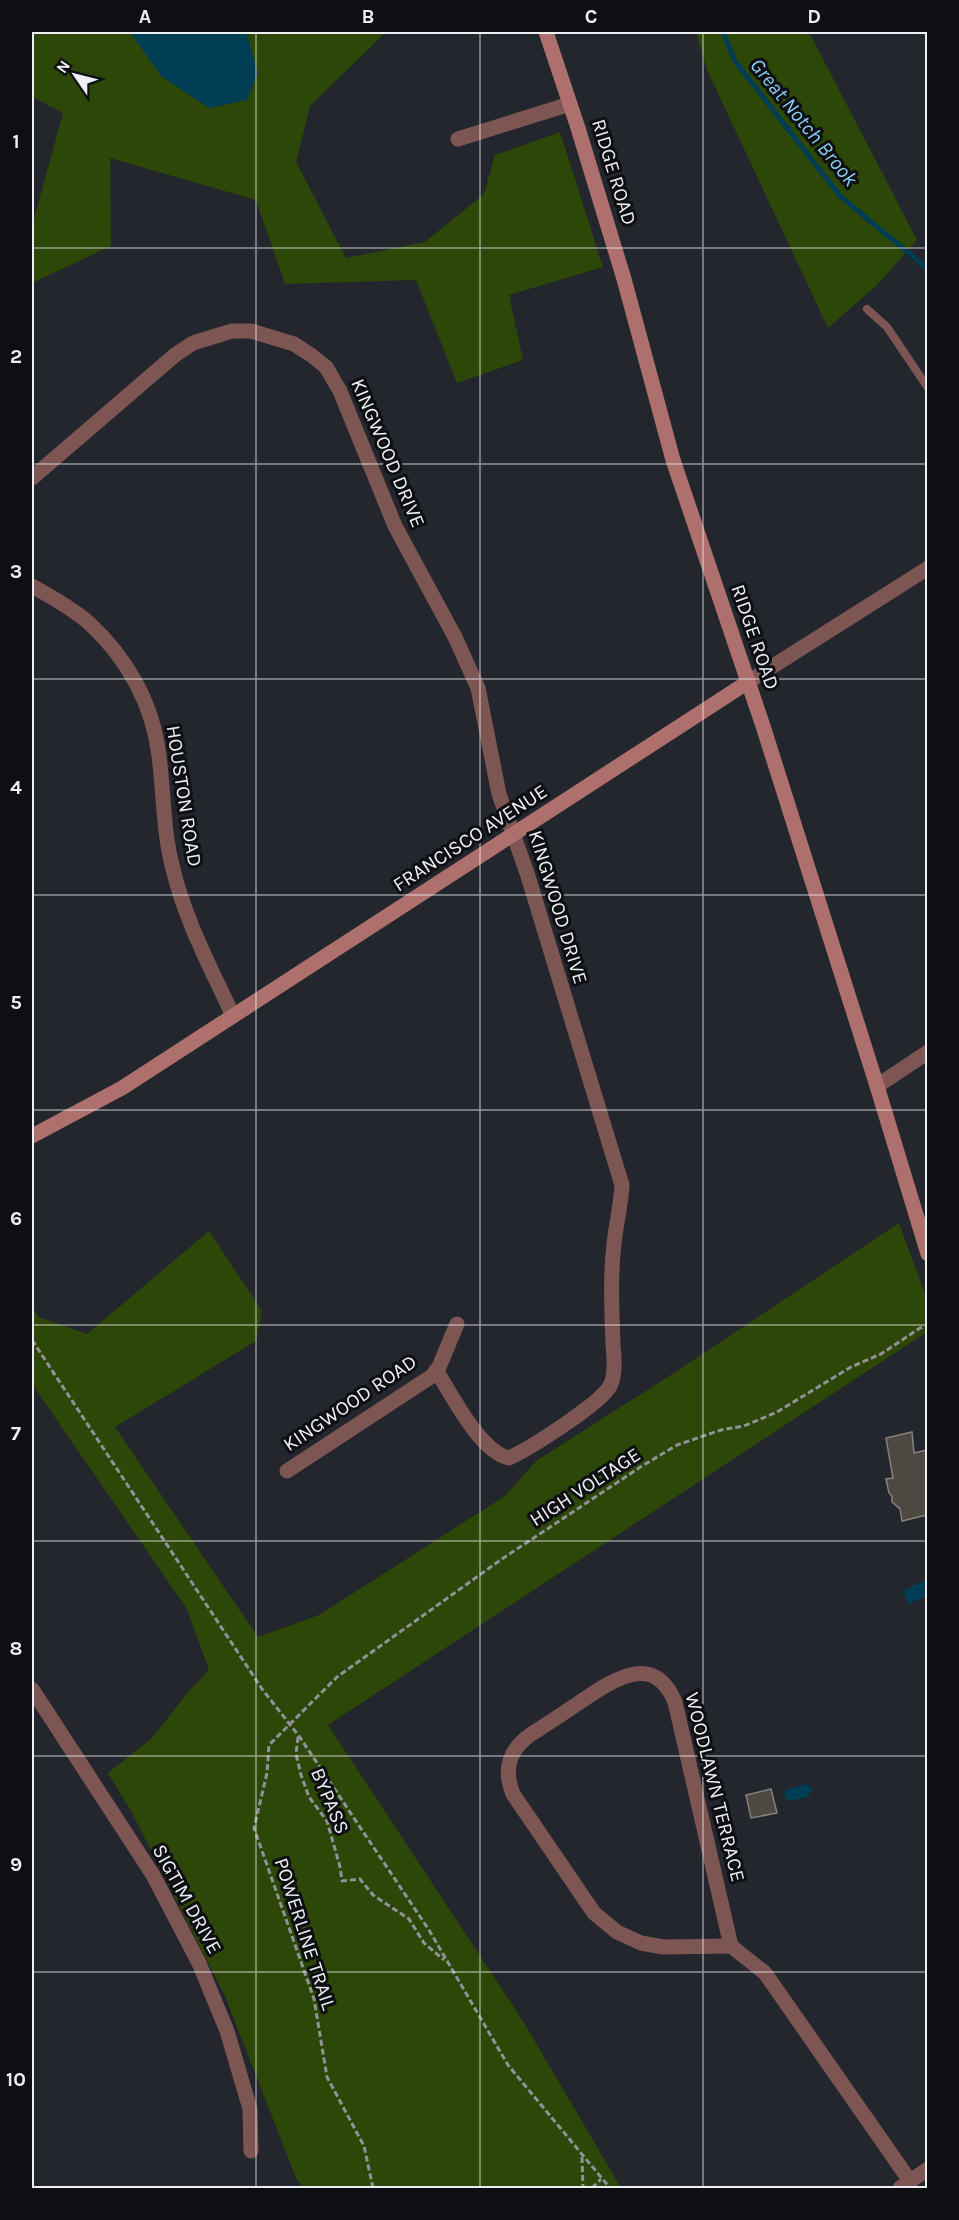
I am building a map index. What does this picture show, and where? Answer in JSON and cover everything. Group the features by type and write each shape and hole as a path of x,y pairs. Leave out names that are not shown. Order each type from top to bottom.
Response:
{"main road":[{"name":"RIDGE ROAD","path":"546,32 624,279 673,460 748,682 877,1086 927,1254"},
{"name":"FRANCISCO AVENUE","path":"32,1136 122,1088 748,682"}],"street":[{"path":"459,139 570,104"},
{"name":"KINGWOOD DRIVE","path":"32,478 175,355 193,343 232,331 251,331 294,344 326,367 340,391 395,526 455,637 478,687 499,794 527,873 622,1185 614,1244 612,1299 614,1374 610,1387 587,1408 509,1458 500,1456 480,1438 436,1370"},
{"name":"FRANCISCO AVENUE","path":"748,682 927,568"},
{"name":"HOUSTON ROAD","path":"32,586 88,622 111,647 143,693 153,722 159,754 166,836 172,869 194,931 233,1016"},
{"path":"877,1086 927,1052"},
{"path":"436,1370 457,1324"},
{"name":"KINGWOOD ROAD","path":"287,1471 432,1376 436,1370"},
{"name":"WOODLAWN TERRACE","path":"643,1674 667,1687 675,1702 731,1946 652,1946 630,1939 605,1924 594,1913 513,1794 508,1769 509,1760 517,1746 530,1735 624,1675 643,1674"},
{"name":"SIGTIM DRIVE","path":"32,1689 153,1875 199,1963 227,2031 250,2109 251,2151"},
{"path":"731,1946 765,1973 905,2185 927,2169"}],"lane":[{"path":"867,309 892,334 927,387"}],"path":[{"name":"HIGH VOLTAGE","path":"290,1725 337,1677 502,1559 642,1466 677,1445 721,1430 744,1426 777,1412 851,1367 881,1354 920,1328 927,1326"},
{"path":"32,1340 262,1689 299,1736 429,1930 508,2065 610,2188"},
{"name":"POWERLINE TRAIL","path":"290,1725 269,1746 267,1773 254,1828 314,1999 327,2077 364,2146 373,2188"},
{"name":"BYPASS","path":"299,1736 296,1754 301,1775 309,1797 327,1821 342,1881 360,1880 373,1895 409,1919 424,1943 447,1962"},
{"path":"582,2155 583,2188"},
{"path":"592,2188 601,2179"}],"green space":[{"path":"32,32 386,32 310,106 296,162 346,258 425,242 484,194 495,155 560,132 603,267 509,295 523,360 457,383 416,280 285,284 256,200 110,158 111,246 32,283 32,226 63,113 32,97"},
{"path":"696,32 809,32 917,240 878,284 828,328 707,70"},
{"path":"899,1223 927,1299 927,1332 328,1725 523,2021 621,2188 304,2188 296,2178 225,1996 131,1811 108,1773 152,1738 188,1692 209,1670 187,1609 32,1384 32,1306 38,1317 87,1334 209,1231 262,1311 256,1341 115,1427 258,1637 319,1615 505,1496 536,1461 677,1371"}],"water":[{"path":"130,32 246,32 258,73 247,100 209,108 161,76"},
{"path":"927,1579 927,1596 908,1604 903,1591"},
{"path":"807,1784 812,1790 808,1797 791,1801 786,1799 784,1792 788,1789"}],"building":[{"path":"912,1432 914,1453 927,1450 927,1515 902,1521 900,1509 892,1502 886,1479 893,1478 886,1438"},
{"path":"771,1789 777,1813 751,1818 746,1795"}],"waterway":[{"name":"Great Notch Brook","path":"723,32 735,61 840,196 928,269"}]}
